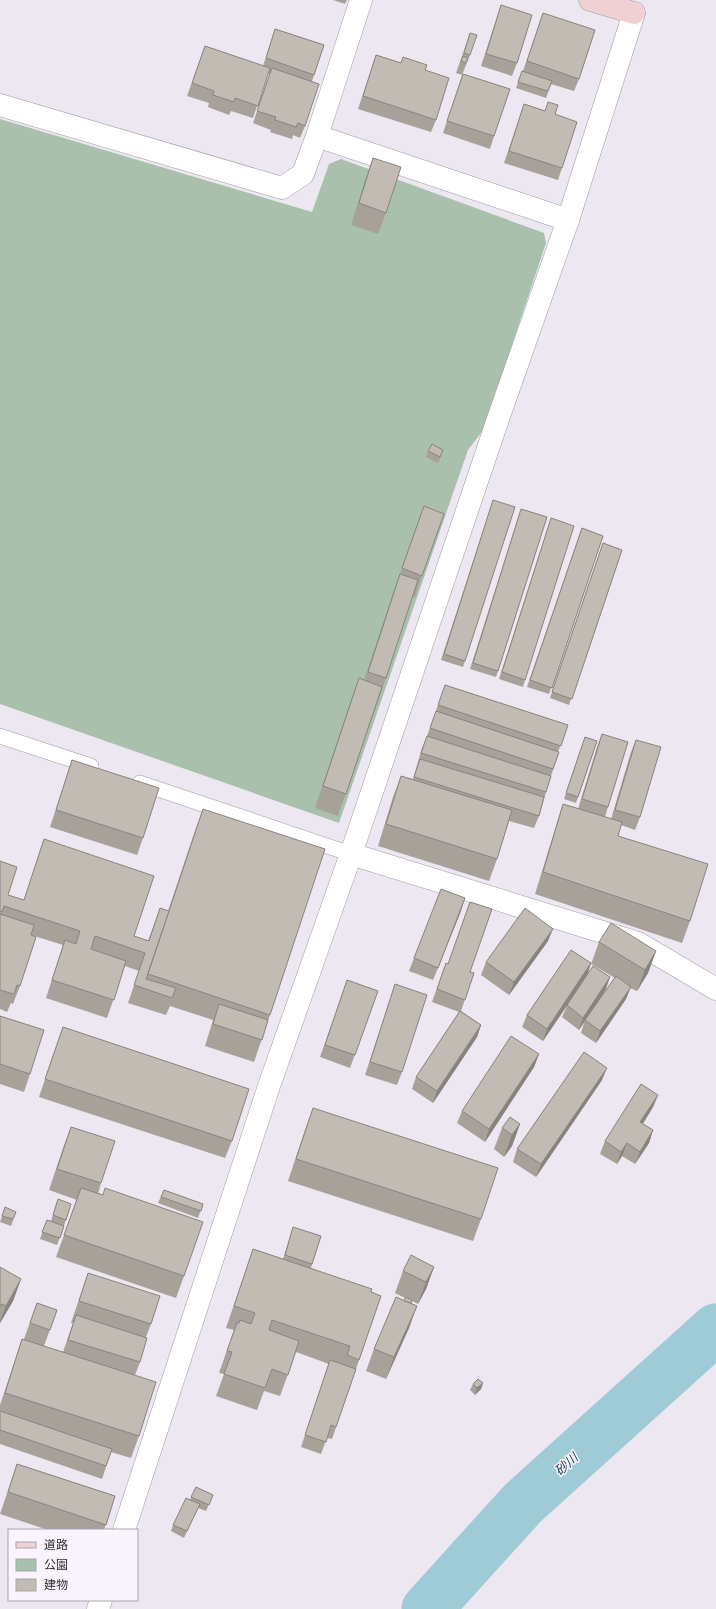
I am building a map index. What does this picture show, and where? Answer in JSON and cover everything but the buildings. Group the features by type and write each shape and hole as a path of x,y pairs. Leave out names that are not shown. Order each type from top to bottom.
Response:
{"street":[{"path":"0,105 282,188 303,174 317,136 361,0"},
{"path":"124,1529 269,1086 351,854 496,426 568,220 634,13 590,0"},
{"path":"317,136 568,220"},
{"path":"351,854 638,943 716,989"}],"lane":[{"path":"0,736 105,771"},
{"path":"127,779 351,854"}],"green space":[{"path":"0,119 312,212 329,164 341,159 544,233 546,243 484,429 468,450 339,823 0,704"}],"waterway":[{"name":"砂川","path":"427,1609 523,1503 716,1329"}]}
